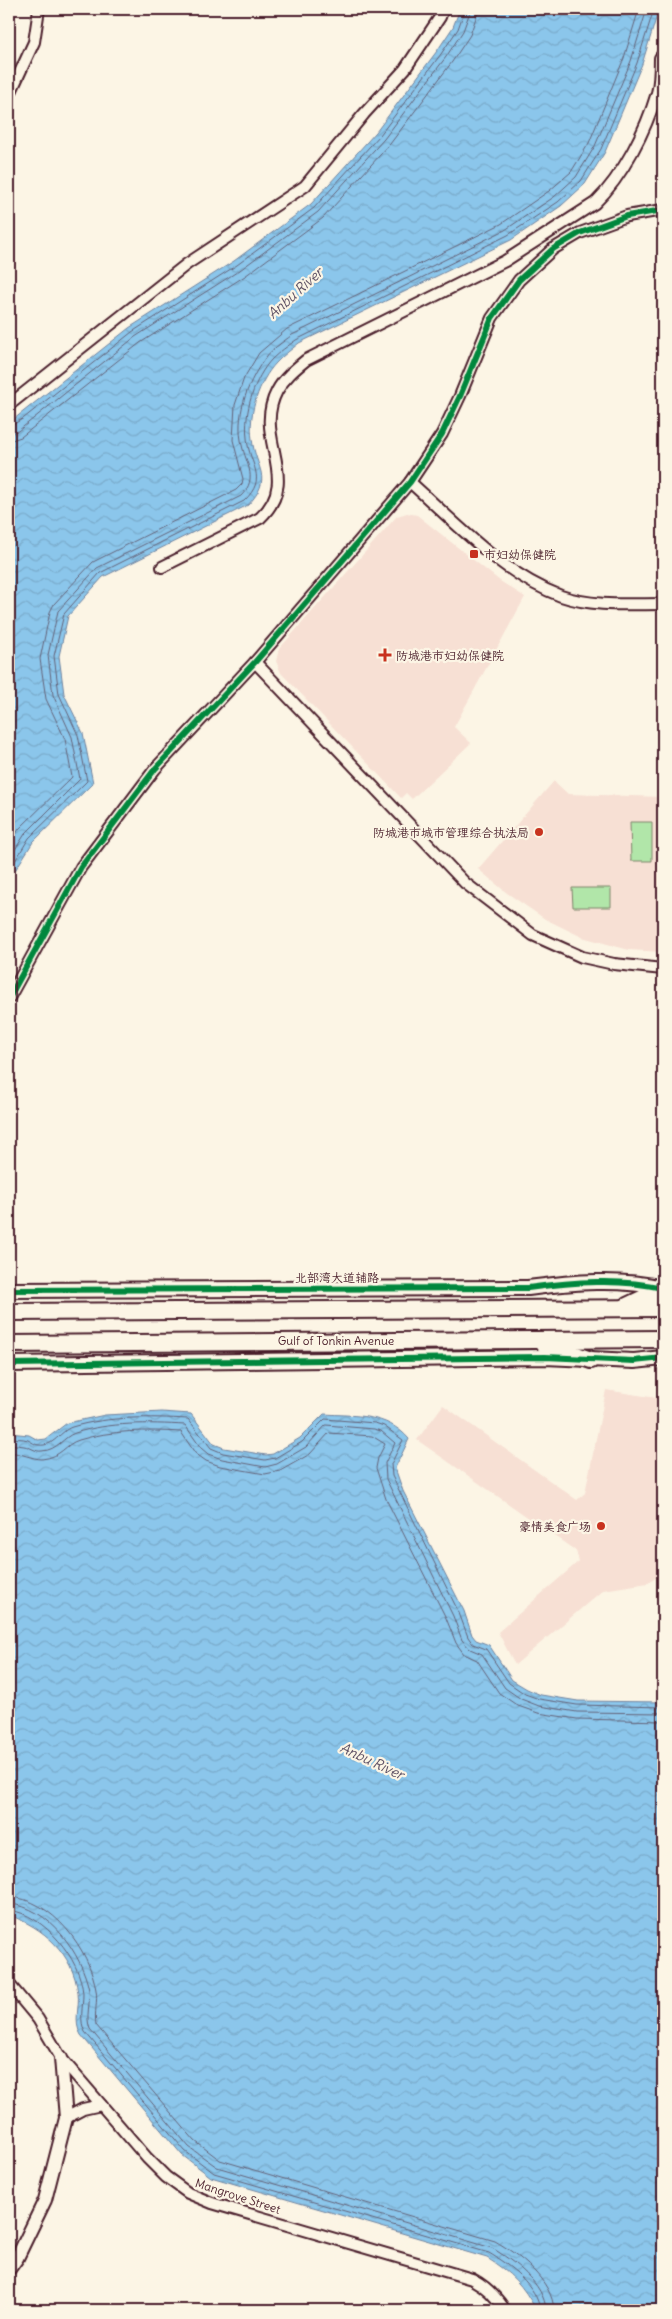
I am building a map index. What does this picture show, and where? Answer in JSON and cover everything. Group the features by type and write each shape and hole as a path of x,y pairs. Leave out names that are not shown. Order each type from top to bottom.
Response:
{"highway":[{"path":"622,1308 663,1288"},
{"path":"9,1312 663,1308"},
{"name":"Gulf of Tonkin Avenue","path":"9,1344 663,1339"},
{"path":"530,1340 591,1360"}],"main road":[{"name":"北部湾大道辅路","path":"9,1290 528,1288 573,1282 639,1282 663,1288"},
{"path":"9,1364 545,1357 634,1361 663,1358"}],"street":[{"path":"9,96 34,42 39,9"},
{"path":"9,405 187,264 304,186 364,114 405,69 440,17 443,9"},
{"path":"162,567 260,518 271,506 279,488 279,472 269,429 271,406 277,391 289,374 306,360 505,261 595,203 608,191 633,150 657,91 660,58 663,54"},
{"path":"9,998 82,867 155,769 255,662 410,482 449,418 492,318 519,280 553,249 580,233 627,216 663,210"},
{"path":"410,482 500,562 529,580 562,596 596,603 663,604"},
{"path":"255,662 466,883 533,935 582,957 614,964 663,969"},
{"path":"634,1361 663,1363"},
{"name":"Mangrove Street","path":"9,1984 38,2019 61,2058 101,2105 147,2158 166,2177 188,2193 212,2203 472,2279 484,2286 496,2297 505,2310"},
{"path":"9,2269 17,2258 45,2200 66,2118 61,2058"},
{"path":"66,2118 83,2108 101,2105"}],"shaded area":[{"name":"防城港市妇幼保健院","path":"407,513 417,515 500,581 525,597 454,727 471,743 412,799 406,793 401,798 281,673 276,661 279,649 397,516"},
{"name":"防城港市城市管理综合执法局","path":"554,781 568,794 663,797 663,952 629,950 582,937 545,919 507,893 478,869"},
{"name":"豪情美食广场","path":"606,1390 663,1399 663,1573 648,1583 603,1590 515,1665 498,1632 579,1561 576,1551 417,1440 443,1405 577,1500 585,1493"}],"green space":[{"path":"630,822 652,822 652,861 631,861"},
{"path":"572,888 611,888 611,907 573,907"}],"water":[{"name":"Anbu River","path":"460,9 659,9 642,64 605,152 585,184 561,206 511,240 299,343 284,355 270,370 260,388 253,409 252,439 262,480 256,495 248,505 103,577 68,616 59,656 64,694 83,733 93,783 33,842 9,880 9,423 129,328 234,261 311,204 376,132 437,51 453,27"},
{"name":"Anbu River","path":"162,1412 191,1414 214,1444 224,1448 266,1455 273,1454 300,1438 324,1414 358,1416 391,1424 409,1439 395,1468 403,1491 464,1611 472,1635 476,1640 489,1645 512,1680 541,1695 578,1701 663,1702 663,2310 536,2310 516,2280 487,2258 211,2177 182,2155 81,2035 77,2025 78,1993 75,1979 63,1954 55,1944 34,1927 9,1915 9,1433 29,1435 38,1440 46,1439 67,1423 105,1415"}],"cycle path":[{"path":"9,998 81,867 155,769 255,662 410,482 442,434 492,318 519,280 553,249 580,233 627,216 663,210"},
{"path":"9,1290 528,1288 596,1282 630,1283 663,1288"},
{"path":"9,1364 545,1357 634,1361 663,1358"}],"place":[{"name":"巿妇幼保健院","path":"474,554"},
{"name":"防城港市妇幼保健院","path":"385,655"},
{"name":"防城港市城市管理综合执法局","path":"539,832"},
{"name":"豪情美食广场","path":"601,1526"}]}
